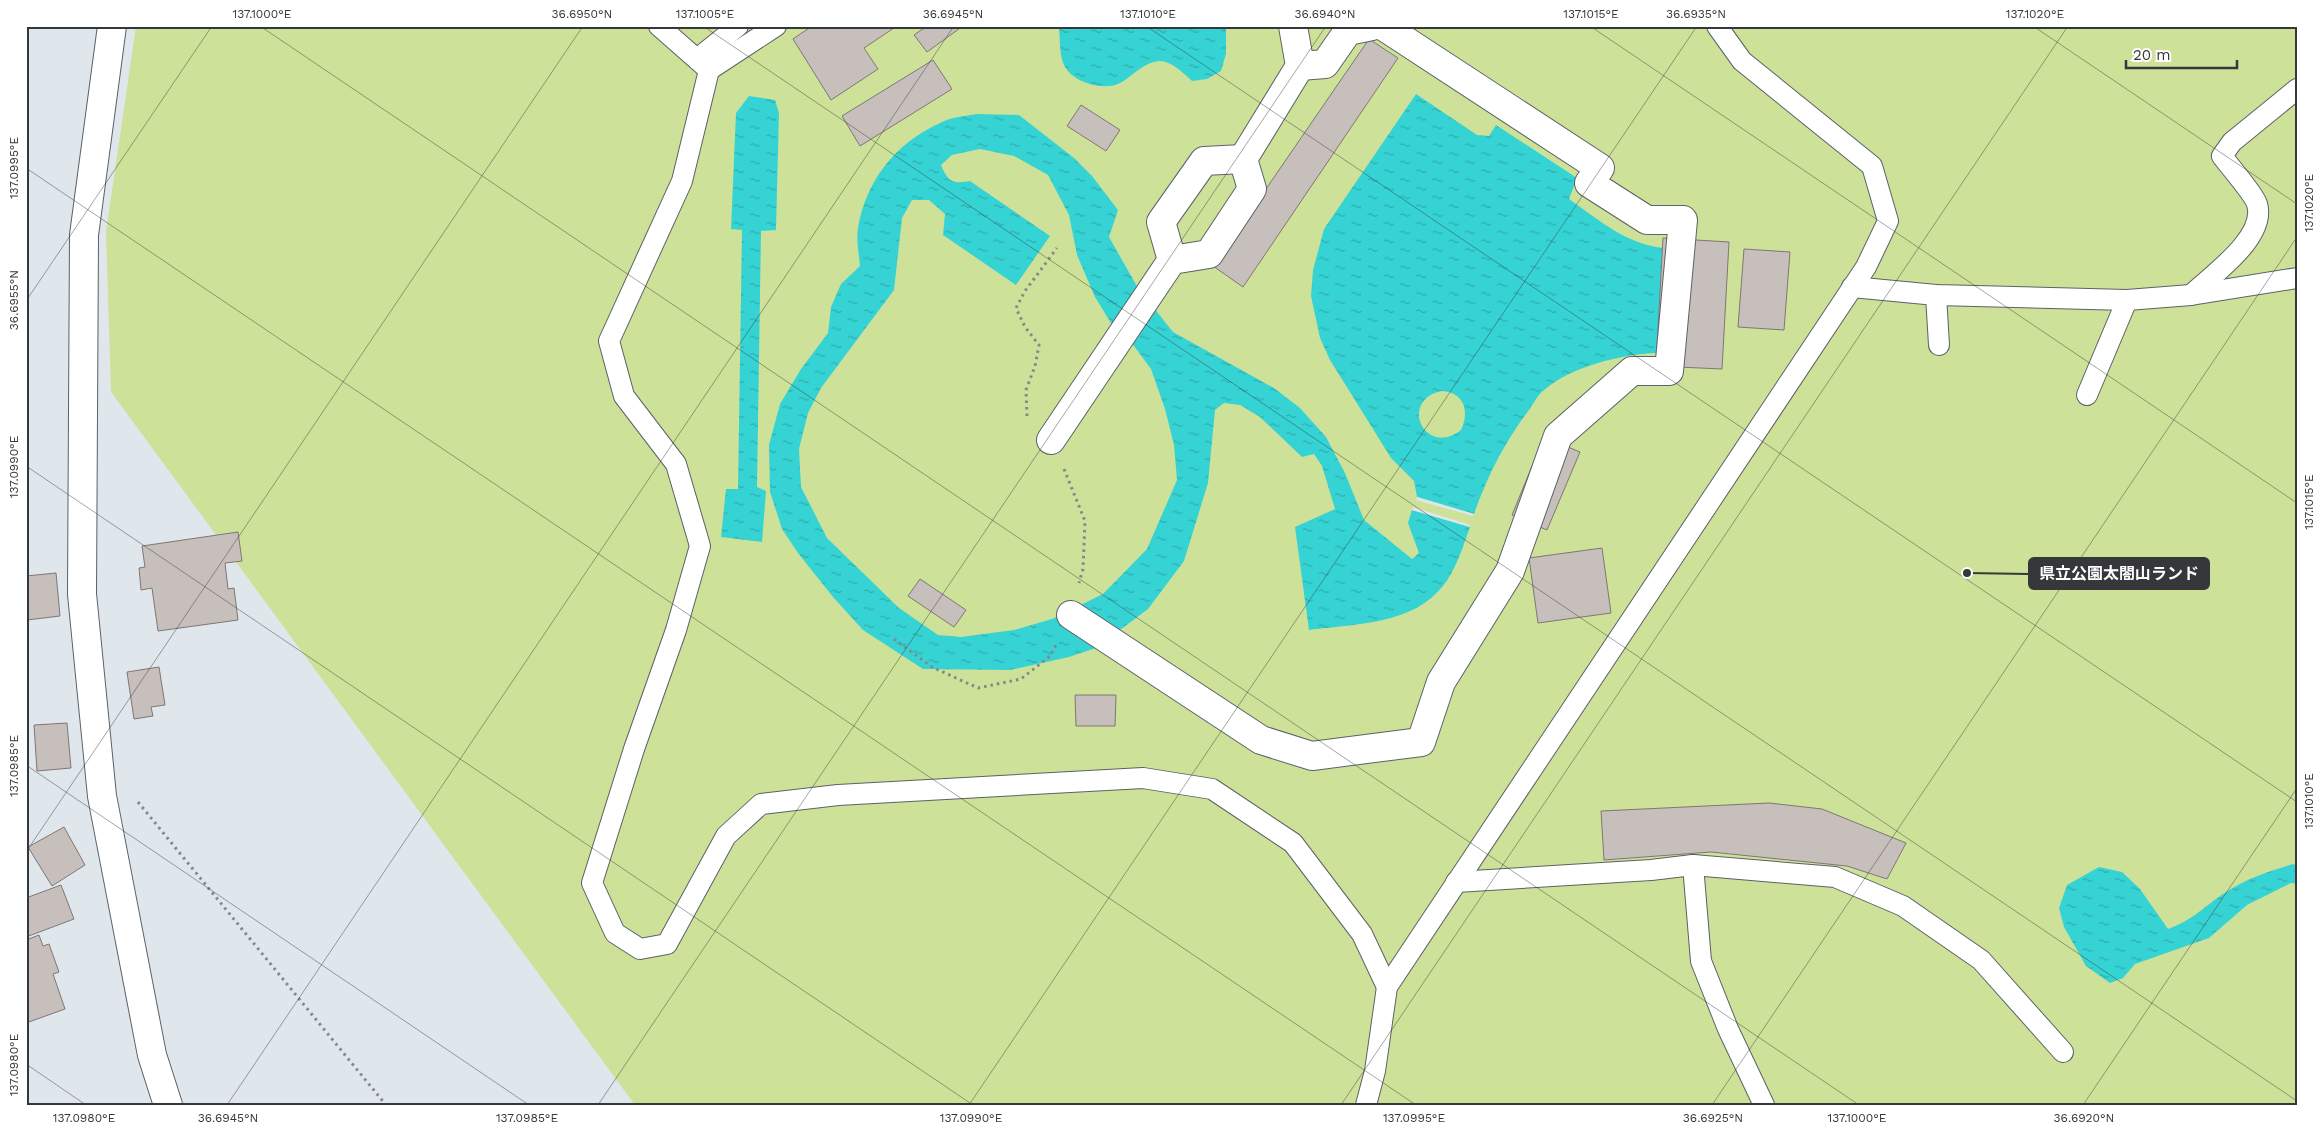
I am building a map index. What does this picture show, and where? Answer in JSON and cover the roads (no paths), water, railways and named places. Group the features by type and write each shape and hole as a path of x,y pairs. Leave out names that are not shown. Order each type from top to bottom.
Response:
{"street":[{"path":"112,26 84,235 82,594 102,796 152,1055 168,1105"},
{"path":"1051,440 1172,260 1209,254 1252,190 1243,159 1300,66 1293,26"},
{"path":"1300,66 1325,64 1348,31 1372,26"},
{"path":"1071,615 1261,740 1312,756 1421,742 1441,682 1510,571 1558,436 1632,371 1669,371 1683,220 1647,220 1598,189 1589,183 1600,168 1383,26"},
{"path":"1172,260 1161,222 1204,161 1243,159"}],"lane":[{"path":"660,26 703,65"},
{"path":"738,26 703,65 682,181 609,341 624,396 676,464 700,546 676,630 634,749 592,884 615,934 640,949 667,944 726,836 761,804 838,795 1143,778 1212,790 1293,843 1362,934 1387,987"},
{"path":"703,65 776,26"},
{"path":"1366,1105 1375,1071 1387,987 1866,267 1888,221 1872,166 1742,61 1717,26"},
{"path":"2191,295 2244,246 2256,226 2257,204 2222,156 2232,142 2297,89"},
{"path":"1852,286 1936,295 2127,300 2191,295 2297,278"},
{"path":"1936,295 1938,345"},
{"path":"2087,395 2127,300"},
{"path":"1456,882 1651,870 1693,865 1835,877 1903,906 1982,960 2063,1052"},
{"path":"1693,865 1702,962 1728,1029 1764,1105"}],"water":[{"path":"1059,26 1226,26 1226,54 1221,71 1207,79 1192,81 1173,65 1159,61 1144,66 1115,85 1099,86 1074,77 1064,65 1061,56"},
{"path":"1416,94 1477,135 1489,136 1496,125 1577,178 1569,199 1613,230 1637,242 1663,248 1657,353 1628,356 1597,363 1567,375 1543,391 1504,447 1474,514 1417,497 1414,481 1391,458 1330,360 1320,338 1311,296 1313,270 1324,229","holes":["1441,391 1449,392 1460,399 1463,404 1465,410 1464,423 1461,430 1448,437 1437,437 1428,433 1421,425 1419,415 1421,405 1428,397"]},
{"path":"749,96 775,100 779,113 776,230 761,231 757,487 766,491 762,542 721,537 726,489 738,489 742,230 731,229 736,113"},
{"path":"977,114 1019,115 1074,158 1092,176 1118,210 1109,237 1138,288 1173,332 1274,388 1300,408 1326,437 1345,473 1364,520 1412,559 1419,553 1408,523 1412,510 1470,527 1456,565 1441,588 1427,602 1391,618 1309,630 1295,527 1335,509 1322,466 1314,454 1302,457 1260,417 1240,405 1224,403 1215,410 1208,483 1184,561 1148,609 1096,648 1069,657 1010,670 923,669 863,630 833,597 798,553 782,529 770,492 769,445 780,404 801,369 828,333 831,307 841,284 860,266 857,242 858,228 868,194 876,179 897,152 924,131 949,119","holes":["980,149 1014,156 1048,175 1069,215 1077,255 1095,297 1114,328 1134,346 1151,369 1165,409 1174,445 1177,480 1147,549 1103,594 1052,619 1014,630 961,637 938,635 899,608 827,538 801,487 799,449 808,413 821,388 894,290 902,218 912,200 929,200 945,214 943,235 1016,285 1050,236 970,181 955,182 951,180 941,165 952,155"]},
{"path":"2293,864 2297,865 2297,884 2291,883 2247,905 2209,938 2135,964 2123,978 2110,983 2086,966 2064,927 2059,908 2067,885 2099,867 2122,872 2140,889 2168,929 2194,916 2223,894 2239,885"}],"place":[{"name":"県立公園太閤山ランド","path":"1967,573"}]}
